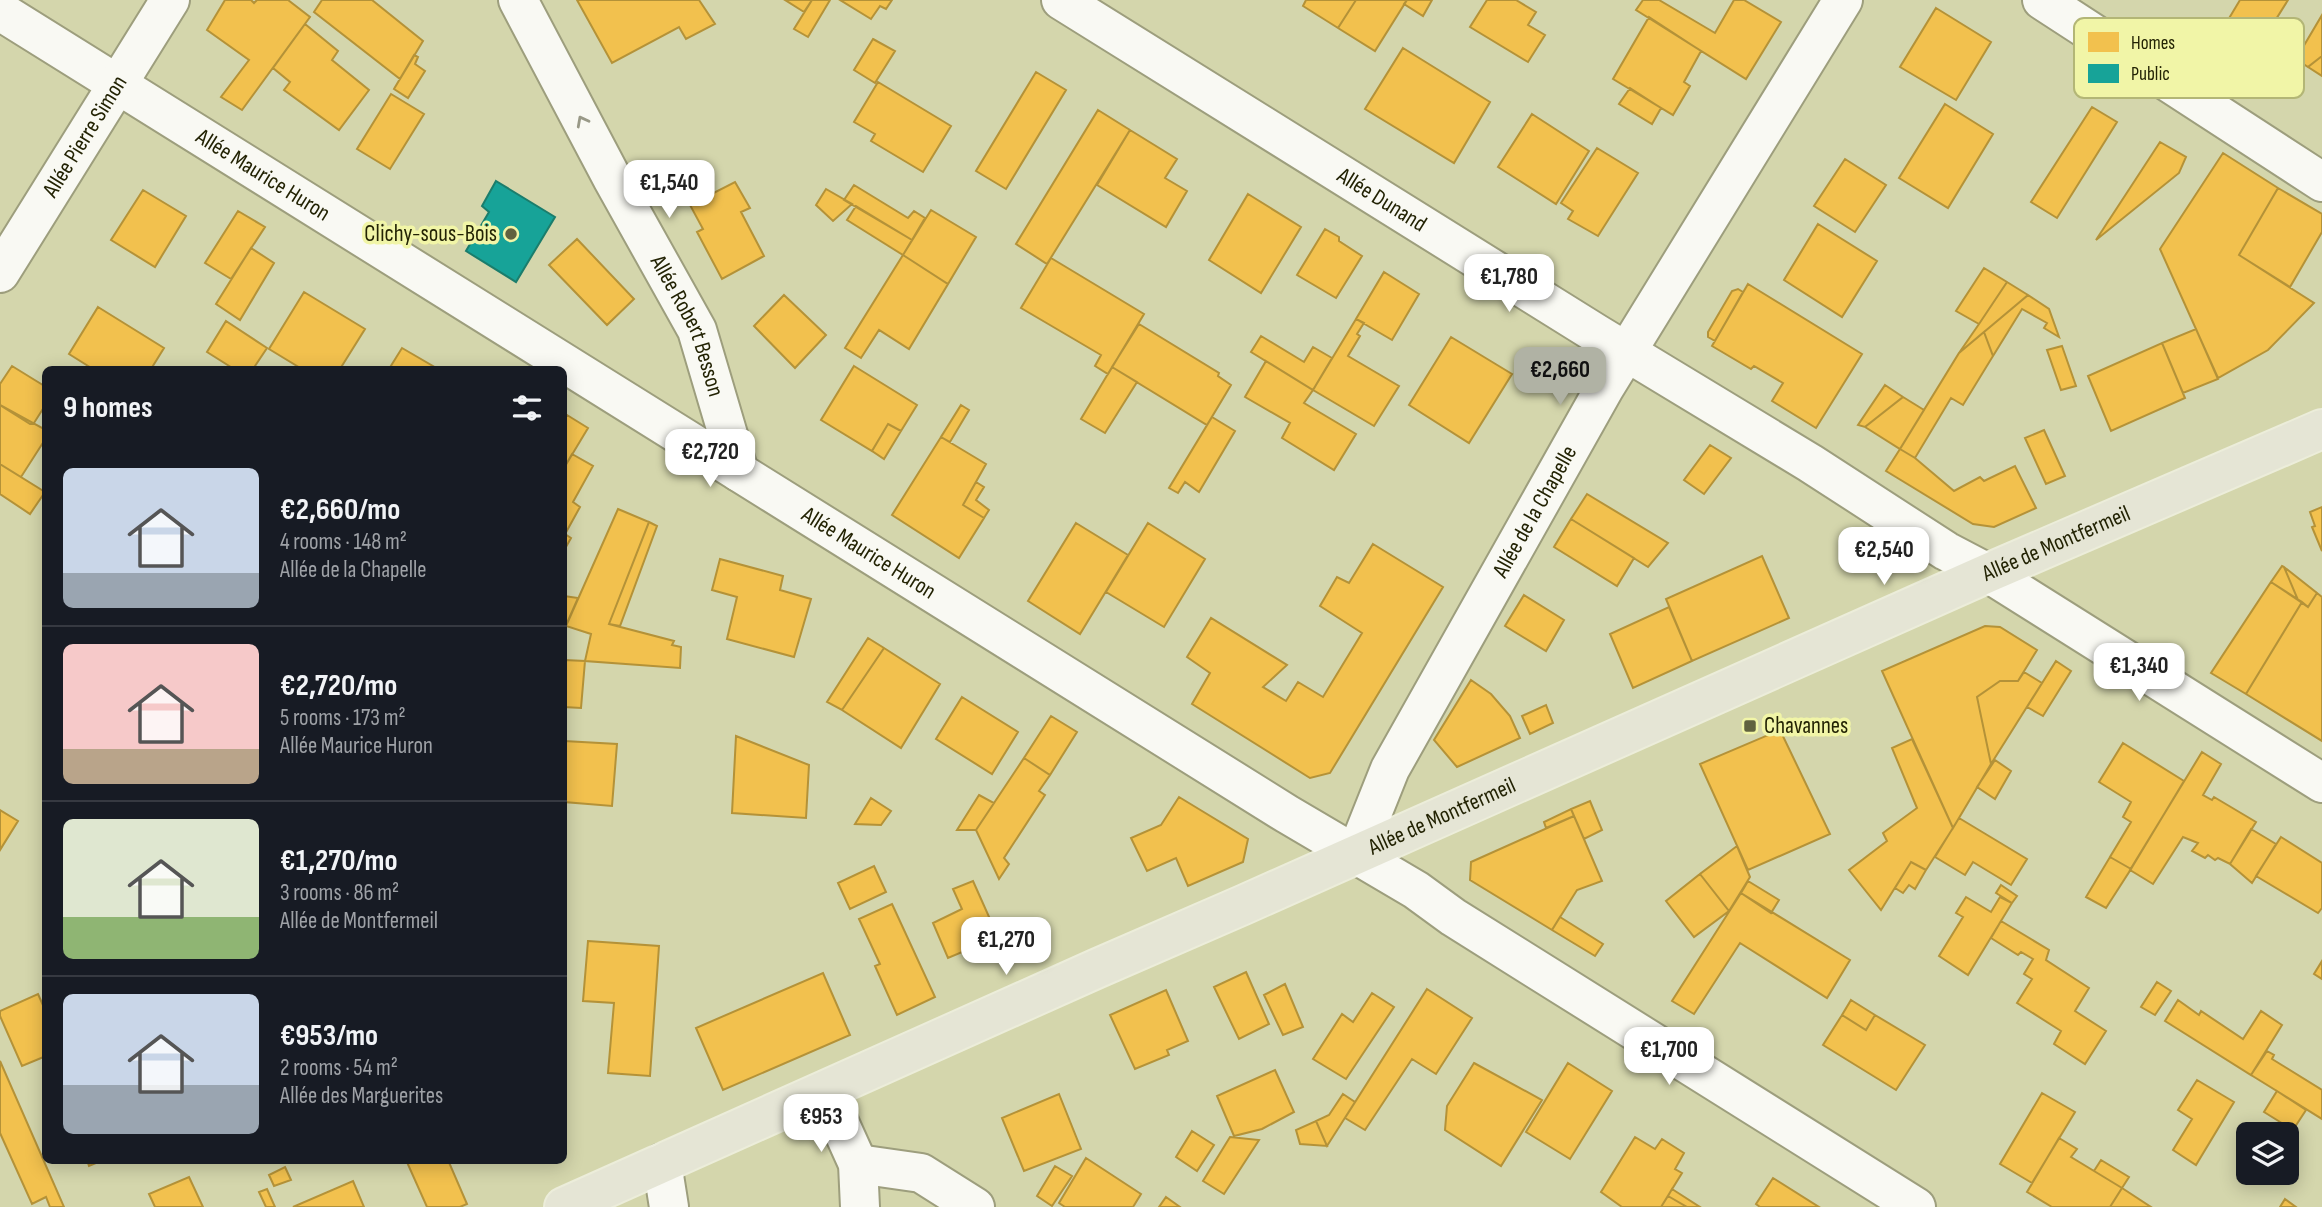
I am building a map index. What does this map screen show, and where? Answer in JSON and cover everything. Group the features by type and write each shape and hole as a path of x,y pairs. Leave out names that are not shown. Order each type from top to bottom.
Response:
{"main road":[{"name":"Allée de Montfermeil","path":"564,1207 1988,573 2322,429"}],"street":[{"name":"Allée Pierre Simon","path":"0,273 170,0"},
{"name":"Allée Robert Besson","path":"518,0 697,331 739,472"},
{"name":"Allée Dunand","path":"1061,0 1810,463 1946,551 1988,573 2322,783"},
{"name":"Allée de la Chapelle","path":"1356,854 1390,769 1626,350 1843,0"},
{"path":"2042,0 2074,21"},
{"name":"Allée Maurice Huron","path":"0,10 1287,814 1416,890 1453,917 1916,1207"},
{"path":"2193,98 2322,182"},
{"path":"825,1091 858,1164 860,1207"},
{"path":"662,1163 669,1207"},
{"path":"858,1164 921,1172 975,1207"}],"building: Homes":[{"path":"225,0 251,0 254,3 257,0 288,0 310,17 242,110 221,97 249,60 207,30"},
{"path":"322,0 372,0 423,41 400,79 314,12"},
{"path":"577,0 699,0 715,24 686,39 679,27 612,63"},
{"path":"785,0 812,0 804,12"},
{"path":"812,0 830,0 808,37 794,29"},
{"path":"840,0 892,0 886,9 880,6 871,19"},
{"path":"1306,0 1356,0 1338,28 1303,6"},
{"path":"1356,0 1407,0 1375,51 1338,28"},
{"path":"1407,0 1432,0 1423,16 1404,4"},
{"path":"1487,0 1516,0 1536,12 1528,25 1545,35 1528,62 1470,27"},
{"path":"1643,0 1659,0 1715,33 1734,0 1744,0 1781,22 1746,79 1636,10"},
{"path":"2240,0 2288,0 2277,18 2229,18"},
{"path":"1936,8 1991,42 1956,100 1900,67"},
{"path":"2322,15 2322,56 2308,67 2304,64 2304,45"},
{"path":"1649,17 1701,51 1684,82 1690,86 1673,115 1613,79"},
{"path":"305,24 338,51 332,60 369,90 339,130 284,90 290,82 273,68"},
{"path":"873,39 895,51 875,83 854,70"},
{"path":"1403,48 1490,102 1454,163 1365,109"},
{"path":"414,55 418,57 415,64 425,71 408,98 394,89"},
{"path":"2322,56 2322,76 2308,67"},
{"path":"1036,72 1066,90 1006,189 976,171"},
{"path":"878,82 951,126 923,172 871,141 875,134 854,122"},
{"path":"1630,88 1661,108 1652,124 1619,104"},
{"path":"391,94 424,114 390,169 357,149"},
{"path":"1945,104 1993,134 1948,208 1899,178"},
{"path":"2092,107 2117,122 2057,218 2031,202"},
{"path":"1098,110 1130,130 1047,264 1016,244"},
{"path":"1532,114 1589,151 1556,204 1498,167"},
{"path":"1130,130 1177,159 1165,178 1187,191 1166,227 1097,185"},
{"path":"2160,142 2186,157 2179,173 2096,240"},
{"path":"1597,148 1638,173 1598,236 1568,219 1573,211 1561,203"},
{"path":"2223,153 2278,188 2239,255 2314,303 2268,350 2218,378 2160,249"},
{"path":"1845,159 1886,185 1855,232 1814,206"},
{"path":"735,182 750,208 741,212 764,256 722,279 697,232 703,229 690,205"},
{"path":"854,185 908,218 914,211 925,218 912,240 844,200"},
{"path":"2278,188 2322,214 2322,232 2290,287 2239,255"},
{"path":"826,189 852,204 833,221 816,205"},
{"path":"143,190 186,216 155,267 111,240"},
{"path":"1248,194 1301,227 1261,293 1209,260"},
{"path":"856,206 912,240 903,255 847,220"},
{"path":"931,210 976,237 948,284 903,255"},
{"path":"238,211 265,227 231,279 205,263"},
{"path":"1818,224 1877,261 1842,317 1784,280"},
{"path":"1325,229 1362,256 1336,298 1297,275"},
{"path":"577,239 634,299 607,325 549,265"},
{"path":"251,248 274,263 240,320 216,304"},
{"path":"903,255 948,284 909,349 879,330 861,358 845,348"},
{"path":"1051,258 1144,314 1108,374 1095,366 1101,355 1021,308"},
{"path":"1984,268 2007,282 1979,324 1956,311"},
{"path":"1384,272 1419,294 1392,340 1356,319"},
{"path":"2007,282 2028,295 1959,353 1979,324"},
{"path":"1748,284 1862,354 1816,428 1772,401 1783,383 1754,366 1751,369 1712,346"},
{"path":"1738,289 1743,292 1715,341 1708,337 1708,332 1732,291"},
{"path":"304,292 365,329 342,366 297,366 269,349"},
{"path":"784,295 826,335 795,368 754,326"},
{"path":"2028,295 2049,309 2059,337 2044,328 2047,323 2022,309 1993,356 1984,332"},
{"path":"98,307 164,348 153,366 88,366 69,354"},
{"path":"1356,319 1364,323 1348,356 1399,386 1374,426 1313,390"},
{"path":"226,321 267,348 255,366 229,366 207,352"},
{"path":"1139,324 1219,373 1218,376 1231,385 1207,425 1112,367"},
{"path":"2196,329 2218,379 2183,393 2162,343"},
{"path":"1984,332 1993,356 1963,405 1951,398 1915,458 1900,449 1959,353"},
{"path":"1261,336 1304,362 1313,347 1332,358 1313,390 1251,352"},
{"path":"1451,337 1512,374 1469,443 1409,405"},
{"path":"2162,343 2185,398 2111,431 2088,376"},
{"path":"2062,346 2076,386 2061,390 2047,350"},
{"path":"402,348 433,366 391,366"},
{"path":"1266,361 1313,390 1304,403 1356,434 1334,470 1282,438 1290,423 1245,397"},
{"path":"12,366 42,385 42,410 34,423 30,424 0,405 0,384"},
{"path":"854,366 917,405 901,431 888,424 872,451 821,420"},
{"path":"1112,367 1137,382 1105,433 1081,419"},
{"path":"1885,385 1903,397 1865,427 1858,425"},
{"path":"1903,397 1924,410 1900,449 1865,427"},
{"path":"0,405 42,428 42,444 21,477 0,464"},
{"path":"961,405 969,410 950,442 941,437"},
{"path":"567,415 588,428 567,463"},
{"path":"1212,417 1235,431 1199,492 1185,482 1178,493 1169,488"},
{"path":"888,424 901,431 884,459 872,451"},
{"path":"2044,430 2065,476 2046,484 2025,438"},
{"path":"941,437 986,464 963,505 984,518 959,558 892,515"},
{"path":"1710,445 1731,458 1704,494 1684,480"},
{"path":"1900,449 1915,458 1954,491 1980,477 1984,481 2015,466 2036,508 1994,527 1973,524 1886,471"},
{"path":"572,454 593,466 573,502 580,507 567,531 567,463"},
{"path":"0,464 42,490 42,496 30,514 0,494"},
{"path":"976,482 984,487 976,500 989,510 984,518 963,505"},
{"path":"1587,494 1668,543 1648,567 1571,519"},
{"path":"2322,507 2322,551 2312,527 2315,526 2310,512"},
{"path":"618,509 649,522 609,624 674,641 672,645 681,647 680,668 585,661 591,634 567,626"},
{"path":"1571,519 1634,558 1617,586 1554,547"},
{"path":"649,522 657,526 620,626 609,624"},
{"path":"1076,523 1128,555 1080,634 1028,601"},
{"path":"1148,523 1205,559 1164,627 1106,592"},
{"path":"1373,544 1443,587 1330,773 1310,778 1192,704 1210,673 1187,657 1211,618 1287,665 1263,687 1286,701 1298,682 1323,697 1362,633 1320,606 1337,577 1349,583"},
{"path":"1762,556 1789,618 1692,661 1666,599"},
{"path":"720,559 783,576 780,590 811,599 794,657 727,639 737,597 712,590"},
{"path":"2282,566 2284,567 2298,600 2271,582"},
{"path":"2284,567 2317,593 2308,607 2298,600"},
{"path":"2271,582 2302,602 2246,694 2211,673"},
{"path":"2317,593 2322,597 2322,741 2246,694 2302,602 2308,607"},
{"path":"1524,595 1564,620 1546,651 1505,626"},
{"path":"567,596 578,598 567,623"},
{"path":"1669,607 1692,661 1633,688 1610,634"},
{"path":"1985,626 2000,627 2037,650 2018,681 2000,681 1977,697 1991,764 1953,828 1882,671"},
{"path":"868,638 884,648 842,710 827,702"},
{"path":"884,648 940,684 901,748 842,710"},
{"path":"567,660 585,661 581,708 567,707"},
{"path":"2056,661 2071,671 2043,716 2027,707"},
{"path":"2024,672 2042,683 1991,764 1977,697 2000,681 2018,681"},
{"path":"1471,680 1491,694 1510,716 1520,738 1457,767 1434,740"},
{"path":"962,697 1018,732 992,774 936,739"},
{"path":"1546,705 1553,723 1530,734 1522,716"},
{"path":"1051,716 1077,732 1050,775 1024,758"},
{"path":"1780,730 1830,834 1748,870 1700,764"},
{"path":"736,736 809,765 806,818 732,813"},
{"path":"1912,739 1953,828 1926,870 1911,862 1881,910 1849,870 1887,841 1883,833 1917,808 1892,748"},
{"path":"567,741 617,744 612,806 567,802"},
{"path":"2123,743 2184,781 2131,869 2110,857 2131,822 2123,817 2131,802 2099,782"},
{"path":"2202,752 2221,764 2203,795 2212,800 2214,797 2256,822 2230,864 2208,855 2205,858 2192,851 2198,843 2183,837 2153,884 2130,870"},
{"path":"1024,758 1050,775 1039,791 1045,795 1004,858 1009,864 999,879 976,830"},
{"path":"1995,760 2011,771 1995,799 1977,787"},
{"path":"979,795 994,803 976,830 957,830"},
{"path":"1179,797 1248,839 1243,862 1188,886 1176,858 1147,871 1131,838 1161,825"},
{"path":"871,798 891,811 881,825 855,824"},
{"path":"1590,801 1602,830 1584,839 1571,809"},
{"path":"1571,809 1574,816 1546,828 1544,822"},
{"path":"0,810 18,821 0,850"},
{"path":"1574,816 1602,881 1577,890 1552,930 1470,880 1471,862"},
{"path":"1959,818 2027,859 2011,885 1973,862 1965,875 1935,857"},
{"path":"2251,829 2276,844 2252,883 2230,864"},
{"path":"2281,837 2322,863 2322,908 2318,913 2256,876"},
{"path":"1737,846 1750,877 1729,911 1700,874"},
{"path":"2110,857 2131,869 2106,908 2086,897"},
{"path":"1911,862 1926,870 1915,889 1909,885 1903,893 1895,888"},
{"path":"874,866 886,892 850,909 838,883"},
{"path":"1700,874 1729,911 1694,937 1666,901"},
{"path":"973,881 998,937 948,958 933,923 962,909 953,889"},
{"path":"1748,881 1779,900 1771,913 1741,893"},
{"path":"2001,885 2017,896 2012,903 1996,893"},
{"path":"1741,893 1850,960 1827,998 1740,943 1694,1014 1672,1001"},
{"path":"1966,897 1991,912 2000,897 2012,903 1968,975 1939,956 1963,917 1956,913"},
{"path":"892,904 935,997 897,1015 875,966 880,964 859,919"},
{"path":"1560,917 1603,944 1595,956 1552,930"},
{"path":"2001,921 2049,950 2046,960 2089,988 2075,1011 2106,1031 2085,1064 2054,1044 2061,1031 2017,1003 2032,979 2024,974 2033,959 2021,952 2018,955 1991,938"},
{"path":"588,941 659,946 650,1076 608,1073 614,1003 583,1001"},
{"path":"2322,961 2322,979 2314,974"},
{"path":"1246,972 1269,1024 1239,1039 1214,987"},
{"path":"823,973 850,1035 723,1090 696,1028"},
{"path":"2157,982 2171,991 2155,1015 2141,1007"},
{"path":"1285,984 1303,1027 1283,1035 1264,995"},
{"path":"1427,989 1472,1018 1436,1074 1412,1059 1365,1130 1345,1118"},
{"path":"1166,990 1188,1041 1167,1050 1169,1055 1135,1069 1110,1015"},
{"path":"1372,993 1394,1007 1346,1079 1313,1059 1342,1014 1353,1022"},
{"path":"38,994 42,1003 42,1058 22,1066 0,1011"},
{"path":"1851,1000 1875,1015 1866,1030 1842,1015"},
{"path":"2178,1000 2199,1015 2201,1011 2243,1039 2261,1011 2282,1025 2251,1075 2165,1021"},
{"path":"1842,1015 1866,1030 1875,1015 1925,1045 1896,1090 1823,1045"},
{"path":"2267,1051 2274,1055 2272,1059 2322,1090 2322,1119 2251,1075"},
{"path":"0,1061 42,1157 42,1164 45,1164 64,1207 50,1207 46,1197 32,1204 0,1133"},
{"path":"1474,1063 1542,1100 1501,1166 1445,1130 1447,1106"},
{"path":"1568,1063 1612,1091 1570,1159 1526,1132"},
{"path":"1275,1070 1294,1112 1262,1129 1234,1136 1217,1096"},
{"path":"2197,1080 2234,1102 2196,1165 2173,1150 2192,1119 2178,1110"},
{"path":"2277,1091 2306,1110 2298,1122 2280,1122 2264,1112"},
{"path":"2042,1093 2075,1112 2032,1183 2000,1164"},
{"path":"1059,1094 1081,1149 1024,1171 1002,1118"},
{"path":"1343,1094 1355,1102 1327,1146 1316,1121 1329,1115"},
{"path":"1316,1121 1327,1146 1300,1144 1296,1130"},
{"path":"1192,1131 1214,1145 1197,1171 1176,1157"},
{"path":"1230,1137 1259,1140 1224,1194 1203,1181"},
{"path":"1635,1137 1655,1149 1662,1139 1684,1153 1675,1169 1682,1173 1661,1207 1622,1207 1601,1192"},
{"path":"2059,1138 2077,1149 2071,1157 2122,1188 2110,1207 2052,1207 2027,1192"},
{"path":"1086,1158 1141,1194 1133,1207 1065,1207 1059,1203"},
{"path":"2101,1160 2129,1177 2122,1188 2094,1171"},
{"path":"408,1164 450,1164 467,1204 460,1207 427,1207"},
{"path":"1055,1166 1072,1176 1052,1206 1037,1196"},
{"path":"285,1167 291,1180 274,1186 269,1175"},
{"path":"189,1177 203,1207 155,1207 149,1194"},
{"path":"1773,1178 1819,1207 1760,1207 1756,1204"},
{"path":"353,1181 364,1207 293,1207"},
{"path":"2122,1188 2151,1207 2110,1207"},
{"path":"267,1189 275,1207 266,1207 259,1192"},
{"path":"1672,1189 1700,1207 1687,1207 1668,1196"},
{"path":"1668,1196 1687,1207 1661,1207"},
{"path":"1166,1197 1180,1207 1159,1207"},
{"path":"2285,1199 2296,1207 2280,1207"}],"building: Public":[{"name":"Clichy-sous-Bois","path":"496,181 555,217 516,282 466,251 489,212 482,206"}],"place":[{"name":"Clichy-sous-Bois","path":"511,234"},
{"name":"Chavannes","path":"1750,726"}]}
